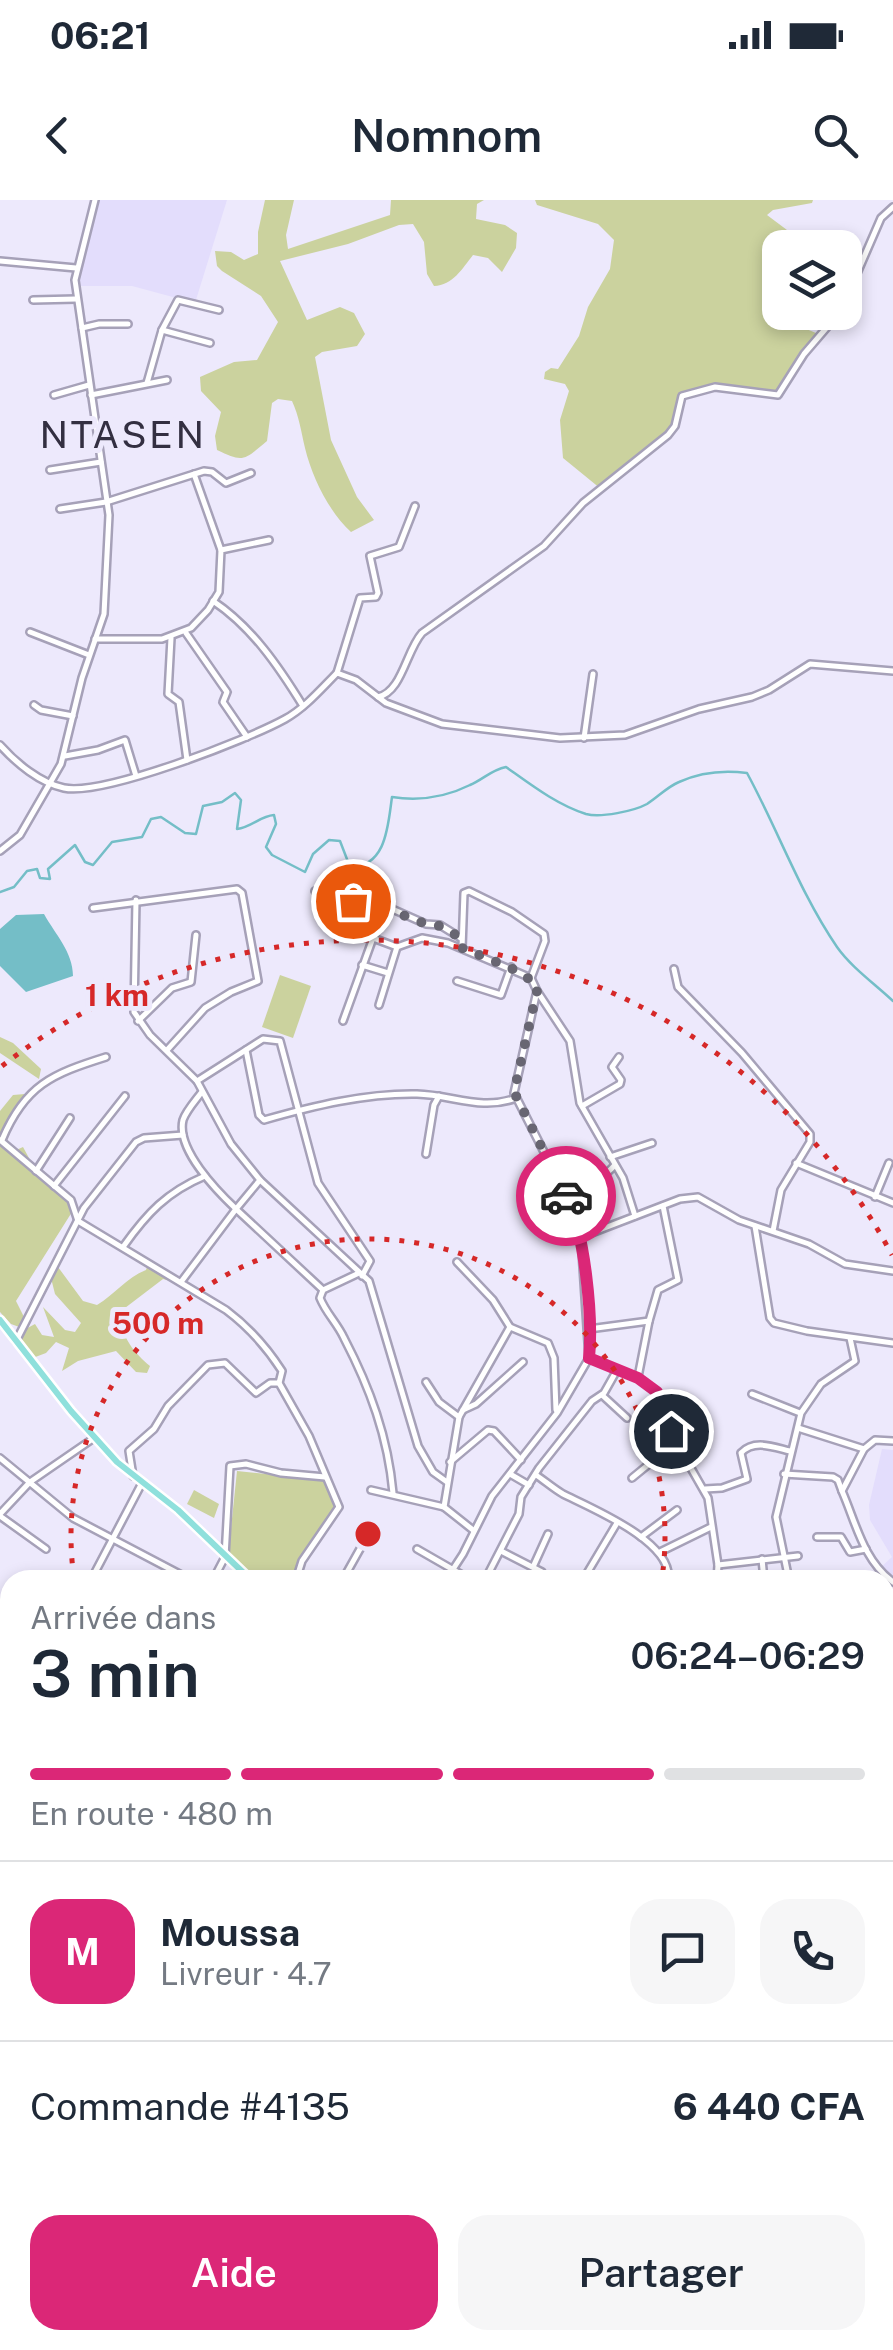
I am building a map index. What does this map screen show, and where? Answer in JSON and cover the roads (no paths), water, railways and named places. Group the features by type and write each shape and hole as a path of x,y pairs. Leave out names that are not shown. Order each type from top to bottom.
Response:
{"main road":[{"path":"0,1320 94,1438 178,1510 236,1570"}],"street":[{"path":"0,851 20,835 65,756 104,608 109,532 76,300 76,268 95,200"},
{"path":"862,262 881,218 893,207"},
{"path":"0,261 76,268"},
{"path":"33,300 76,300"},
{"path":"147,383 162,330 178,300 219,310"},
{"path":"82,328 128,324"},
{"path":"162,330 210,343"},
{"path":"378,697 390,693 412,645 422,634 544,546 583,504 672,431 682,396 714,387 778,395 825,330"},
{"path":"91,395 167,380"},
{"path":"54,395 90,384"},
{"path":"50,470 101,462"},
{"path":"60,509 106,502 209,471 226,482 251,473"},
{"path":"94,639 171,638 196,624 213,601 220,587 221,550 194,474"},
{"path":"0,745 14,761 52,782 76,788 136,776 186,760 286,718 337,673 360,598 376,597 378,593 370,556 399,546 415,506"},
{"path":"221,550 270,540"},
{"path":"213,601 263,647 303,706"},
{"path":"30,632 90,655"},
{"path":"185,632 227,692 222,700 247,737"},
{"path":"171,638 168,694 179,702 186,760"},
{"path":"337,673 356,680 394,707 442,724 523,736 584,738 625,735 698,709 752,697 810,664 893,671"},
{"path":"584,738 593,674"},
{"path":"34,705 73,716"},
{"path":"65,756 125,740 136,776"},
{"path":"93,908 237,889 242,892 258,981 205,1008 168,1050"},
{"path":"315,891 390,908 461,938"},
{"path":"462,948 461,913 466,892 512,912 546,937 531,978"},
{"path":"136,900 132,1003 138,1021 196,1081 231,1144 260,1180 374,1291 418,1446 433,1472 447,1482"},
{"path":"138,1021 170,990 191,982 196,934"},
{"path":"343,1021 371,939 396,947 422,938 462,948 531,978 572,1047 582,1106 623,1178 635,1216"},
{"path":"379,1005 396,947"},
{"path":"362,965 388,974"},
{"path":"458,981 501,995 511,968"},
{"path":"674,969 678,987 742,1052 810,1134 810,1142 779,1194 774,1231"},
{"path":"453,1570 492,1496 556,1413 589,1358 581,1237 572,1208 516,1098 514,1082 537,991"},
{"path":"196,1081 263,1040 280,1040 318,1183 368,1254 370,1264 360,1274 324,1290"},
{"path":"246,1050 261,1119 382,1096 439,1096 479,1105 516,1098"},
{"path":"582,1106 620,1084 612,1067 619,1056"},
{"path":"106,1058 45,1080 28,1098 1,1140 71,1200 78,1221 248,1326 282,1371 279,1383 297,1411 339,1507 299,1570"},
{"path":"201,1092 183,1121 183,1135 206,1176 324,1290"},
{"path":"54,1186 126,1096"},
{"path":"426,1154 439,1096"},
{"path":"36,1171 70,1118"},
{"path":"16,1341 95,1191 136,1142 183,1135"},
{"path":"610,1157 652,1143"},
{"path":"796,1163 893,1203"},
{"path":"875,1197 889,1163"},
{"path":"572,1208 583,1189 614,1166"},
{"path":"123,1247 154,1206 184,1185 206,1176"},
{"path":"181,1282 260,1180"},
{"path":"581,1237 697,1197 755,1226 810,1244 844,1264 893,1272"},
{"path":"638,1378 655,1294 674,1284 678,1275 662,1206"},
{"path":"755,1226 774,1323 893,1342"},
{"path":"457,1262 492,1300 510,1327 541,1339 552,1349 556,1413"},
{"path":"324,1290 321,1302 342,1332 377,1411 389,1453 393,1493"},
{"path":"589,1328 649,1321"},
{"path":"444,1507 461,1414 510,1327"},
{"path":"786,1570 776,1516 790,1451 801,1413 821,1384 855,1361 850,1338"},
{"path":"589,1358 638,1378 657,1392 676,1442 704,1489 718,1570"},
{"path":"134,1476 128,1451 152,1432 168,1406 212,1362 225,1363 252,1392 279,1383"},
{"path":"461,1414 523,1362"},
{"path":"490,1570 535,1475 592,1401 602,1395 618,1369"},
{"path":"426,1382 439,1402 461,1414"},
{"path":"752,1394 801,1413"},
{"path":"602,1395 628,1418"},
{"path":"798,1428 864,1449"},
{"path":"450,1462 488,1430 494,1431 521,1460"},
{"path":"46,1549 0,1515 30,1482 94,1438"},
{"path":"842,1491 864,1449 875,1440 893,1441"},
{"path":"632,1478 676,1442"},
{"path":"704,1489 716,1490 745,1480 741,1454 748,1447 790,1451"},
{"path":"0,1458 73,1518 170,1570"},
{"path":"218,1570 225,1558 230,1466 246,1464 281,1473 326,1477"},
{"path":"510,1474 529,1485"},
{"path":"784,1474 838,1480 850,1517 878,1570"},
{"path":"535,1475 641,1537 660,1552 670,1570"},
{"path":"96,1570 142,1483"},
{"path":"370,1490 444,1507 473,1530"},
{"path":"641,1537 677,1510"},
{"path":"589,1570 617,1523"},
{"path":"660,1552 710,1527"},
{"path":"533,1567 548,1534"},
{"path":"817,1537 841,1537 850,1552 866,1549"},
{"path":"348,1570 360,1549"},
{"path":"417,1549 450,1570"},
{"path":"501,1551 538,1570"},
{"path":"718,1565 798,1556"},
{"path":"762,1560 763,1570"}],"water":[{"path":"44,914 67,951 73,976 26,992 0,966 0,929 16,915"}],"waterway":[{"path":"0,892 14,887 27,871 37,869 40,878 50,879 48,869 75,845 85,862 93,865 112,842 142,837 151,819 161,817 185,833 196,834 203,806 222,802 235,793 241,800 237,829 274,815 276,824 266,847 272,855 305,872 313,854 329,840 340,841 350,867 372,860 383,842 392,797 442,795 506,767 554,800 592,815 641,807 675,784 696,776 747,773 800,883 837,947 893,1001"}],"district":[{"name":"NTASEN","path":"123,434"}]}
